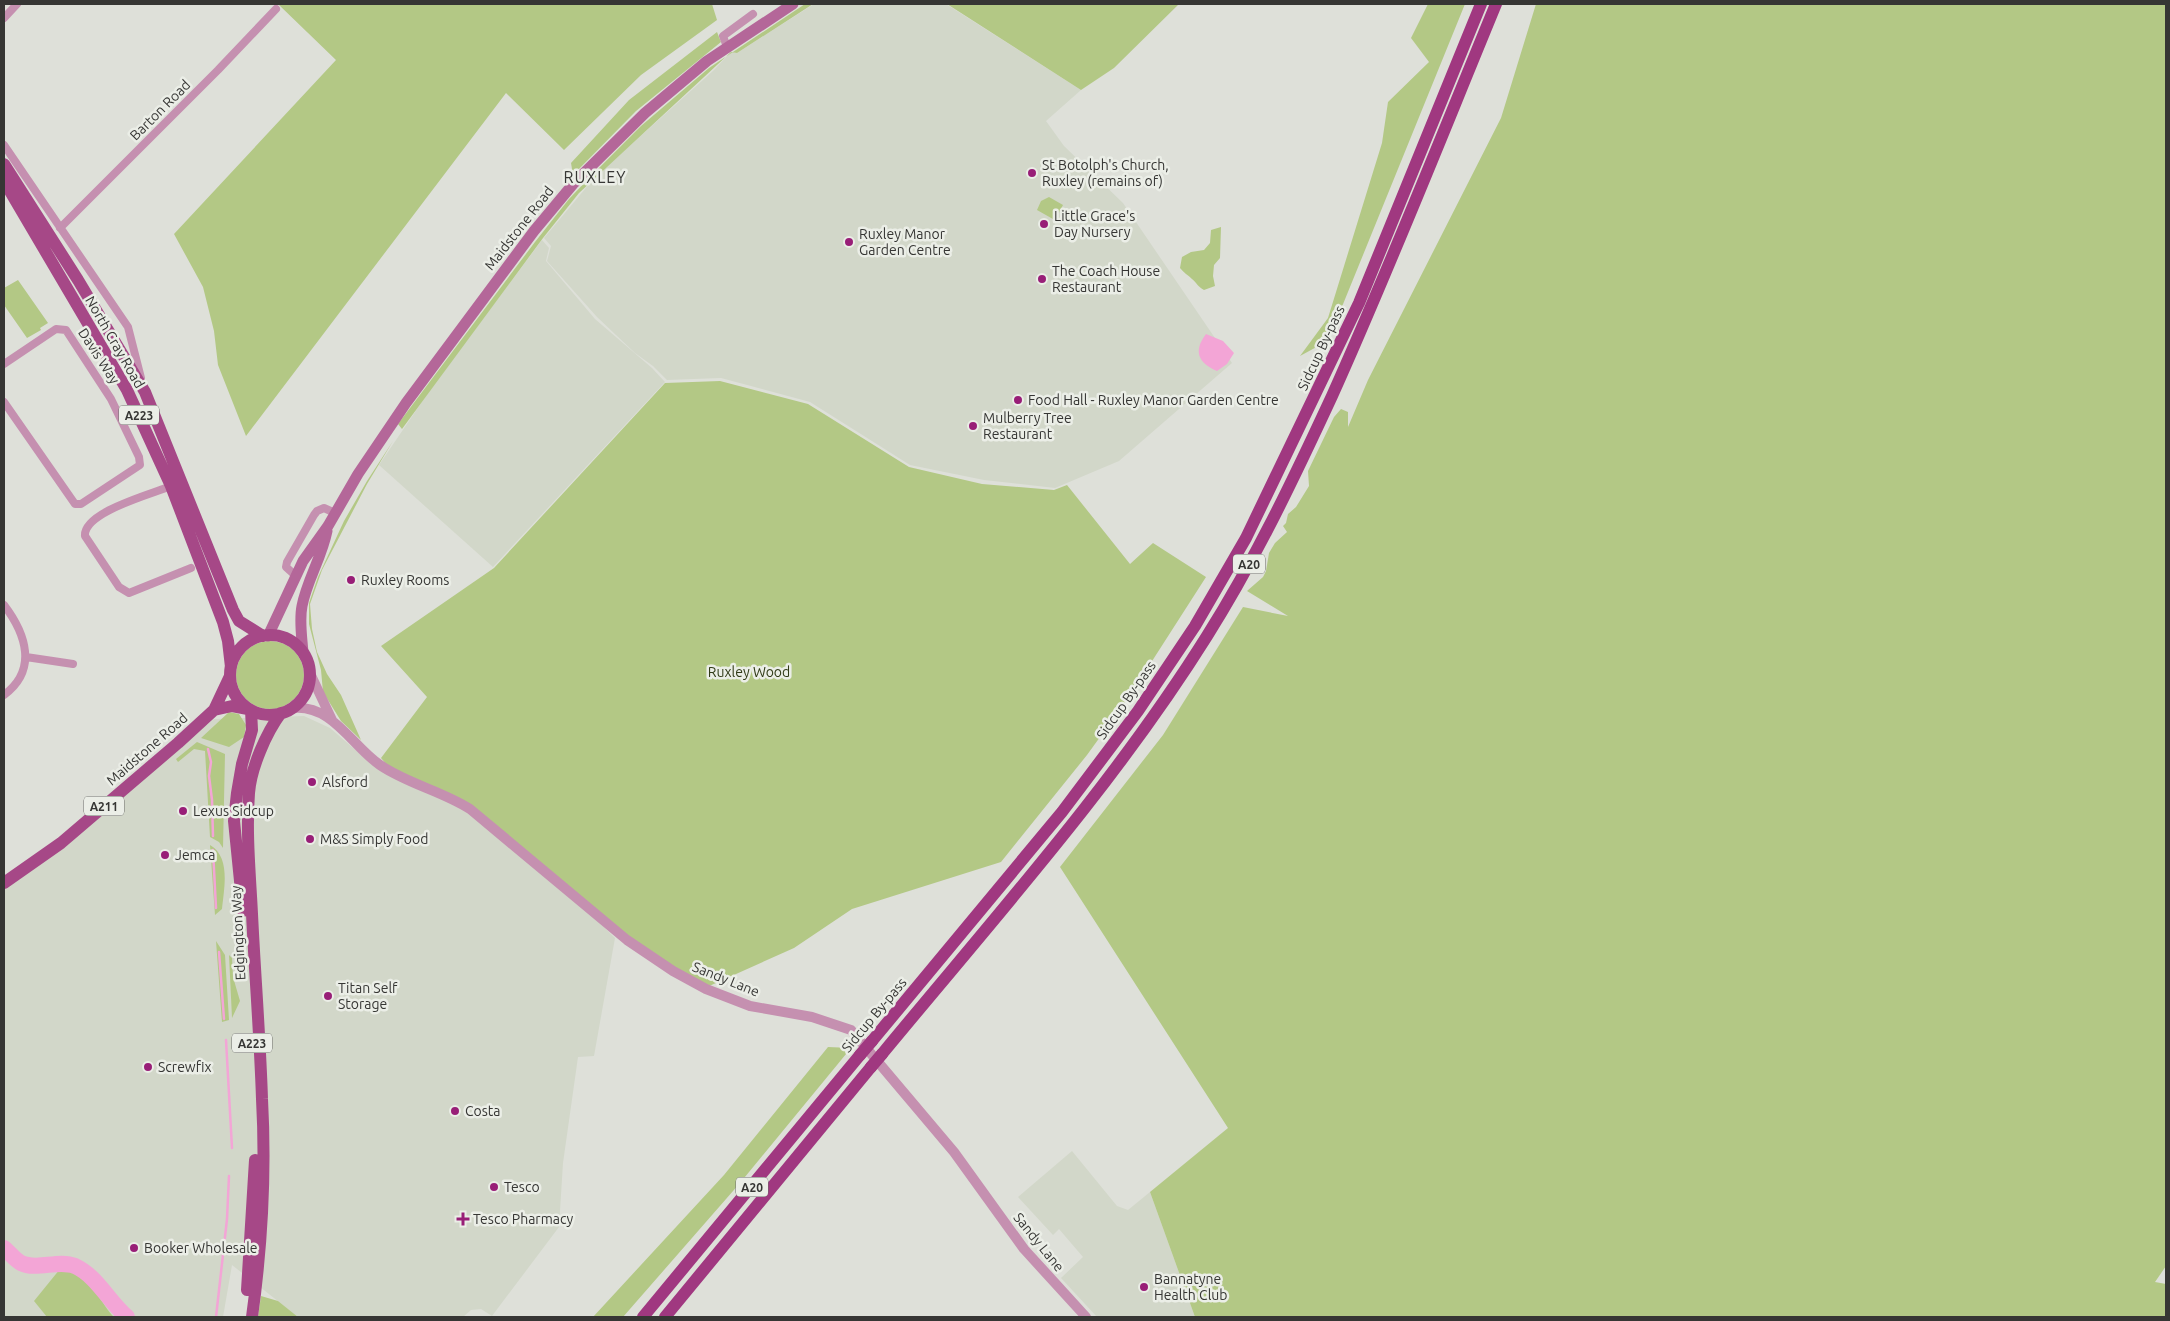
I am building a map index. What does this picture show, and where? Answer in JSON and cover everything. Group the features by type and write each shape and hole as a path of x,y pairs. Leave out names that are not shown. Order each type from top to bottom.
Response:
{"highway":[{"name":"Sidcup By-pass","path":"643,1317 1062,812 1138,711 1200,618 1246,538 1359,303 1481,4"},
{"name":"A20","path":"665,1317 1074,822 1151,721 1208,635 1260,545 1315,433 1373,304 1496,4"}],"main road":[{"name":"Maidstone Road","path":"265,636 303,561 328,526 358,474 406,403 534,231 574,183 644,113 707,61 793,4"},
{"name":"North Cray Road","path":"4,164 67,246 81,271 84,290 144,392 233,610 239,621 265,636"},
{"name":"North Cray Road","path":"4,181 127,390 171,486 223,622 228,641 231,672"},
{"name":"Maidstone Road","path":"303,653 302,606 320,557 328,526"},
{"path":"214,710 232,706 262,713 287,711 304,696 308,688 309,671 303,653 294,643 287,639 265,636 252,640 242,646 235,656 231,672 233,691 250,709"},
{"name":"Maidstone Road","path":"4,883 61,842 178,744 214,710 231,672"},
{"name":"Edgington Way","path":"244,1317 259,1165 259,1144 263,1137 243,908 247,900 243,860 234,821 242,764 252,730 250,709"},
{"name":"Edgington Way","path":"252,1317 261,1238 263,1194 255,1109 257,1005 243,860 250,792 266,738 272,726 287,711"},
{"name":"Edgington Way","path":"247,1295 250,1293 260,1195 263,1194"}],"street":[{"path":"4,18 17,4"},
{"name":"Barton Road","path":"55,230 276,9"},
{"path":"727,47 723,36 753,14"},
{"name":"North Cray Road","path":"4,146 55,230 128,327 144,392"},
{"name":"Davis Way","path":"4,364 56,330 66,330 112,399 140,463 138,467 81,504 75,504 4,402"},
{"path":"171,486 105,512 89,524 85,530 85,536 119,587 129,593 191,568"},
{"path":"296,576 286,566 287,562 314,515 317,511 324,508 335,513"},
{"path":"4,605 21,634 26,657 15,687 4,695"},
{"path":"26,657 73,664"},
{"name":"Sandy Lane","path":"309,671 332,720"},
{"name":"Sandy Lane","path":"287,711 311,709 332,720 381,766 453,798 482,818 627,940 673,971 706,989 750,1006 812,1017 852,1030 954,1152 1024,1249 1086,1317"}],"shaded area":[{"name":"Ruxley Manor Garden Centre","path":"814,4 946,4 1081,90 1046,121 1064,146 1123,203 1232,363 1119,461 1055,488 984,480 910,465 810,402 721,378 667,380 653,366 635,353 597,317 547,261 551,246 544,238 595,177 714,70 731,52 737,53"},
{"path":"542,240 549,248 546,261 595,319 652,368 665,382 493,567 379,465 430,390"},
{"path":"1206,334 1223,341 1234,353 1227,364 1217,371 1205,364 1200,356 1200,346"},
{"path":"304,716 330,728 374,766 386,767 453,799 557,881 615,938 594,1056 578,1057 563,1163 559,1227 492,1316 481,1309 471,1310 463,1317 298,1317 232,1265 223,1317 4,1317 4,890 214,719"},
{"path":"1072,1151 1117,1206 1128,1210 1150,1192 1195,1317 1097,1317 1061,1278 1083,1257 1059,1229 1053,1235 1018,1197"}],"green space":[{"path":"278,4 712,4 717,20 641,75 564,150 506,93 246,436 218,365 214,331 203,287 174,234 336,60"},
{"path":"805,4 813,4 737,53 733,52"},
{"path":"947,4 1179,4 1114,68 1081,90"},
{"path":"1428,4 1465,4 1337,319 1322,344 1300,356 1328,318 1382,143 1388,102 1429,62 1411,38"},
{"path":"1536,4 2166,4 2166,1266 2155,1282 2166,1284 2166,1317 1195,1317 1150,1192 1228,1128 1060,867 1163,735 1243,607 1288,616 1247,591 1263,577 1269,553 1275,543 1287,532 1283,526 1286,523 1288,514 1296,507 1309,486 1308,471 1334,417 1341,409 1348,412 1348,427 1368,380 1501,118"},
{"path":"717,32 721,42 636,111 573,175 571,163 629,100"},
{"path":"726,57 579,193 543,238 402,429 398,424 569,199 641,126 709,68"},
{"path":"1049,197 1063,205 1057,216 1062,219 1060,223 1037,210 1041,201"},
{"path":"1221,227 1220,258 1214,265 1213,276 1215,286 1204,290 1180,268 1182,257 1191,252 1204,250 1210,243 1211,230"},
{"path":"18,280 48,323 40,328 41,330 27,338 4,305 4,288"},
{"name":"Ruxley Wood","path":"720,381 808,404 909,467 982,484 1054,490 1067,485 1130,564 1153,543 1206,577 1129,697 1087,755 1001,862 852,909 794,948 707,987 628,939 489,821 387,765 381,758 427,697 381,646 494,568 665,383"},
{"path":"393,441 367,484 322,570 310,604 312,629 317,652 327,674 341,695 361,740 341,721 323,692 321,670 309,624 309,603 318,577 344,521"},
{"path":"270,641 283,644 294,651 301,662 304,675 301,688 294,699 283,706 270,709 257,706 246,699 239,688 236,675 239,662 246,651 257,644"},
{"path":"229,712 239,714 246,725 244,737 229,747 201,738"},
{"path":"197,742 225,754 223,848 219,842 210,837 205,751 194,749 178,762 176,759"},
{"path":"210,845 217,850 221,857 225,874 222,909 215,915"},
{"path":"216,941 225,955 229,1020 222,1022"},
{"path":"229,955 232,958 233,977 240,1001 232,1018"},
{"path":"828,1047 851,1048 740,1183 623,1317 593,1317 724,1175"},
{"path":"60,1269 74,1271 82,1276 114,1317 47,1317 34,1301"},
{"path":"261,1296 278,1301 298,1317 258,1317"}],"waterway":[{"path":"208,749 211,762 209,776 213,836"},
{"path":"213,850 216,908"},
{"path":"219,952 224,1019"},
{"path":"226,1040 232,1148"},
{"path":"216,1317 227,1219 229,1176"},
{"path":"4,1248 19,1262 27,1265 68,1264 83,1270 127,1317"}],"place":[{"name":"St Botolph's Church, Ruxley (remains of)","path":"1032,173"},
{"name":"Little Grace's Day Nursery","path":"1044,224"},
{"name":"Ruxley Manor Garden Centre","path":"849,242"},
{"name":"The Coach House Restaurant","path":"1042,279"},
{"name":"Food Hall - Ruxley Manor Garden Centre","path":"1018,400"},
{"name":"Mulberry Tree Restaurant","path":"973,426"},
{"name":"Ruxley Rooms","path":"351,580"},
{"name":"Alsford","path":"312,782"},
{"name":"Lexus Sidcup","path":"183,811"},
{"name":"M&S Simply Food","path":"310,839"},
{"name":"Jemca","path":"165,855"},
{"name":"Titan Self Storage","path":"328,996"},
{"name":"Screwfix","path":"148,1067"},
{"name":"Costa","path":"455,1111"},
{"name":"Tesco","path":"494,1187"},
{"name":"Tesco Pharmacy","path":"463,1219"},
{"name":"Booker Wholesale","path":"134,1248"},
{"name":"Bannatyne Health Club","path":"1144,1287"}],"district":[{"name":"RUXLEY","path":"595,177"}]}
